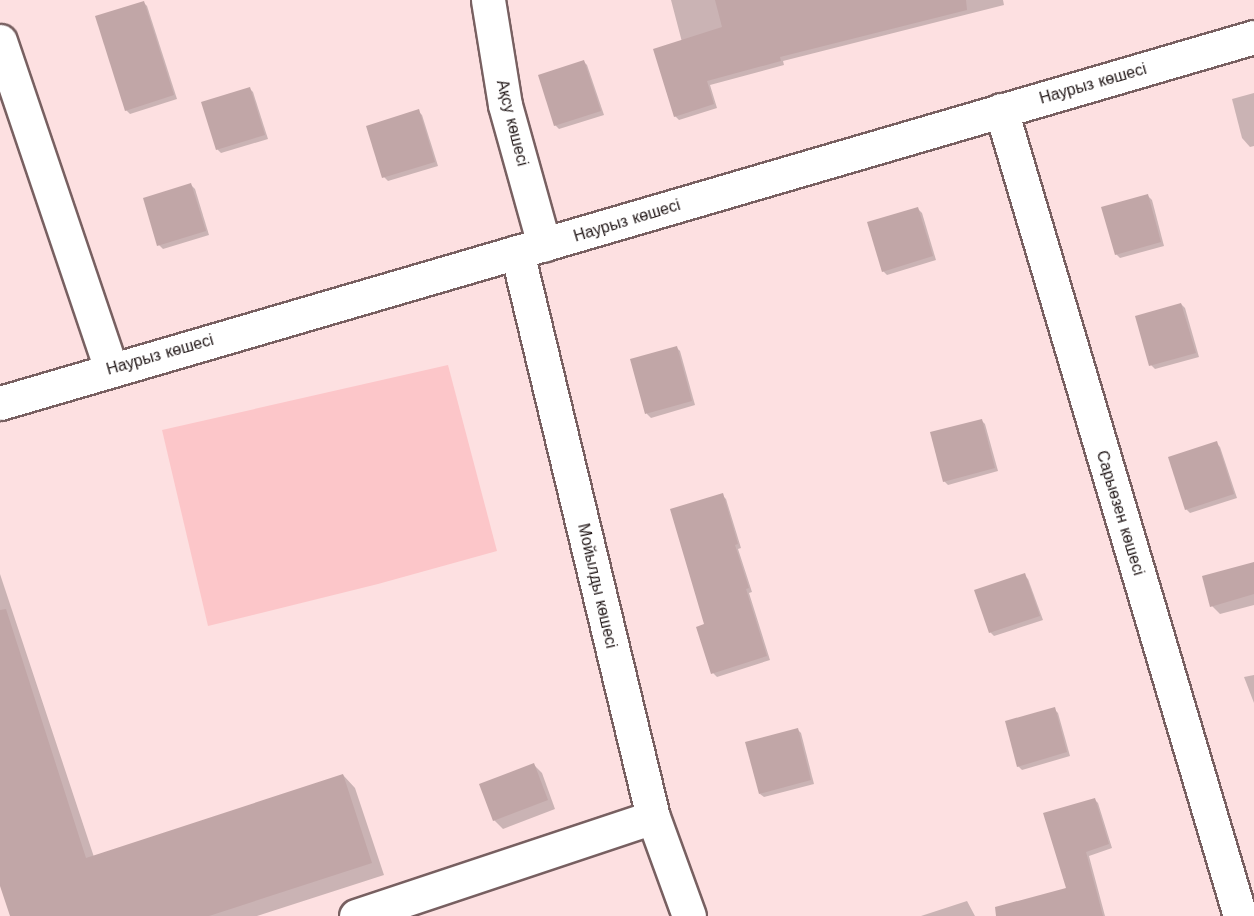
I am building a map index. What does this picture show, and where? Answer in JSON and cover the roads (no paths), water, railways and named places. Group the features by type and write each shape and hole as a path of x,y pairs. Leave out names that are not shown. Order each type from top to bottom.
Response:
{"street":[{"name":"Ақсу көшесі","path":"488,0 531,249"},
{"name":"Наурыз көшесі","path":"0,403 1254,38"},
{"path":"0,41 111,369"},
{"name":"Сарыөзен көшесі","path":"1001,110 1240,916"},
{"name":"Мойылды көшесі","path":"531,249 653,817 689,916"},
{"path":"356,916 653,817"}]}
